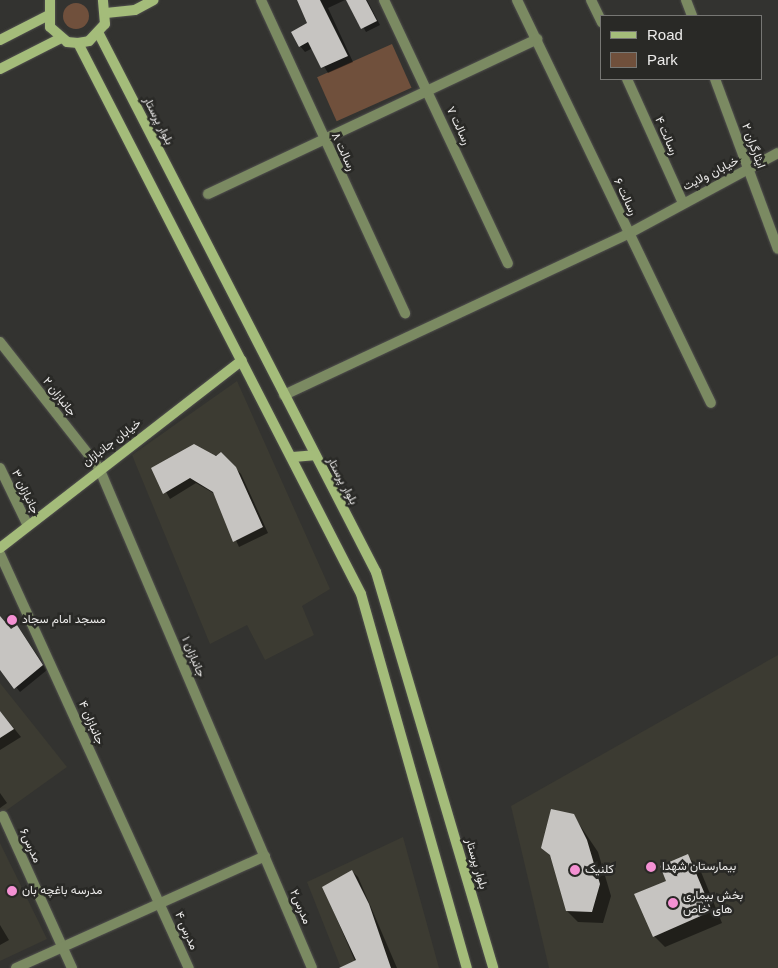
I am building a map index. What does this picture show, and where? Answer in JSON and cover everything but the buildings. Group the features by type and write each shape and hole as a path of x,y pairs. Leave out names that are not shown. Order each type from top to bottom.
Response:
{"main road":[{"path":"50,0 48,16 61,38 78,43 99,34 106,12 103,0"},
{"path":"106,12 135,10 154,0"},
{"path":"0,40 48,16"},
{"name":"بلوار پرستار","path":"99,34 314,455 376,572 492,968"},
{"path":"0,69 61,38"},
{"path":"78,43 293,457 361,594 467,968"},
{"name":"خیابان جانبازان","path":"0,548 99,468 242,360"},
{"path":"293,457 314,455"}],"street":[{"name":"رسالت ۸","path":"261,0 322,137 405,313"},
{"name":"رسالت ۷","path":"384,0 428,89 508,263"},
{"name":"رسالت ۶","path":"516,0 537,38 628,234 711,403"},
{"path":"591,0 600,19"},
{"path":"686,0 692,15"},
{"path":"208,194 322,137 537,38"},
{"name":"رسالت ۴","path":"627,80 683,203"},
{"name":"ایثارگران ۲","path":"715,80 778,249"},
{"name":"خیابان ولایت","path":"284,395 628,234 778,153"},
{"name":"جانبازان ۲","path":"0,342 99,468"},
{"name":"جانبازان ۳","path":"0,468 28,526"},
{"name":"جانبازان ۱","path":"99,468 264,856"},
{"name":"جانبازان ۴","path":"0,554 160,904"},
{"name":"مدرس۶","path":"3,816 72,968"},
{"path":"16,968 264,856"},
{"name":"مدرس۲","path":"264,856 312,968"},
{"name":"مدرس ۴","path":"160,904 189,968"}],"shaded area":[{"path":"237,381 330,589 302,606 314,635 265,660 247,625 210,644 132,455"},
{"name":"بیمارستان شهدا","path":"778,655 778,968 549,968 511,806"},
{"path":"0,683 67,767 0,815"},
{"path":"403,837 439,968 341,968 307,882"},
{"name":"مدرسه باغچه بان","path":"0,843 47,939 0,961"}],"green space":[{"path":"76,3 85,7 89,16 85,25 76,29 67,25 63,16 67,7"},
{"path":"392,44 412,88 337,121 317,77"}],"place":[{"name":"مسجد امام سجاد","path":"12,620"},
{"name":"بیمارستان شهدا","path":"651,867"},
{"name":"کلنیک","path":"575,870"},
{"name":"مدرسه باغچه بان","path":"12,891"},
{"name":"بخش بیماری های خاص","path":"673,903"}]}
